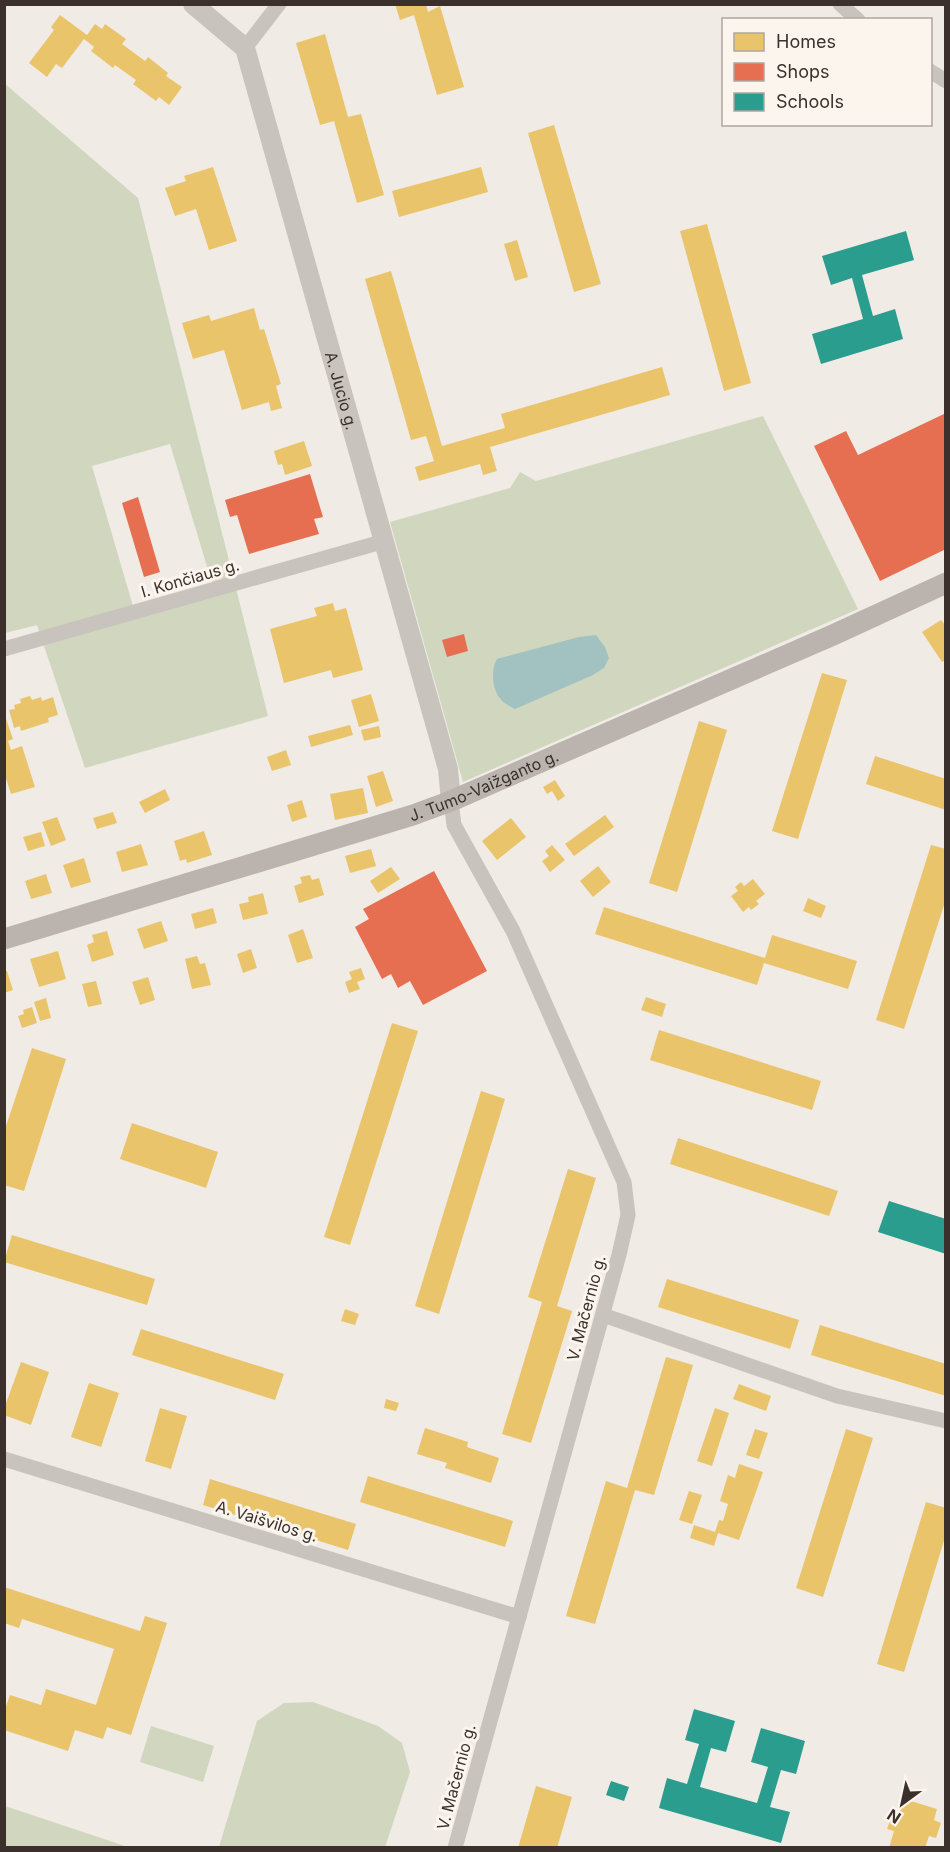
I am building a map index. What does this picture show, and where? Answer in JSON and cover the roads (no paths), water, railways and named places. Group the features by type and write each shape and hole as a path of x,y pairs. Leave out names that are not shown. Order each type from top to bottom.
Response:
{"main road":[{"name":"J. Tumo-Vaižganto g.","path":"4,939 413,815 451,801 865,621 945,583"}],"street":[{"path":"193,4 245,48 279,4"},
{"path":"840,4 856,18"},
{"name":"A. Jucio g.","path":"245,48 448,769 451,801"},
{"path":"932,72 945,81"},
{"name":"I. Končiaus g.","path":"4,649 385,541"},
{"name":"V. Mačernio g.","path":"451,801 454,825 513,931 624,1182 628,1215 603,1315 455,1848"},
{"path":"603,1315 837,1396 945,1421"},
{"name":"A. Vaišvilos g.","path":"4,1459 519,1617"}],"water":[{"path":"596,635 605,647 609,658 604,668 515,709 499,697 493,678 497,659 579,637"}]}
